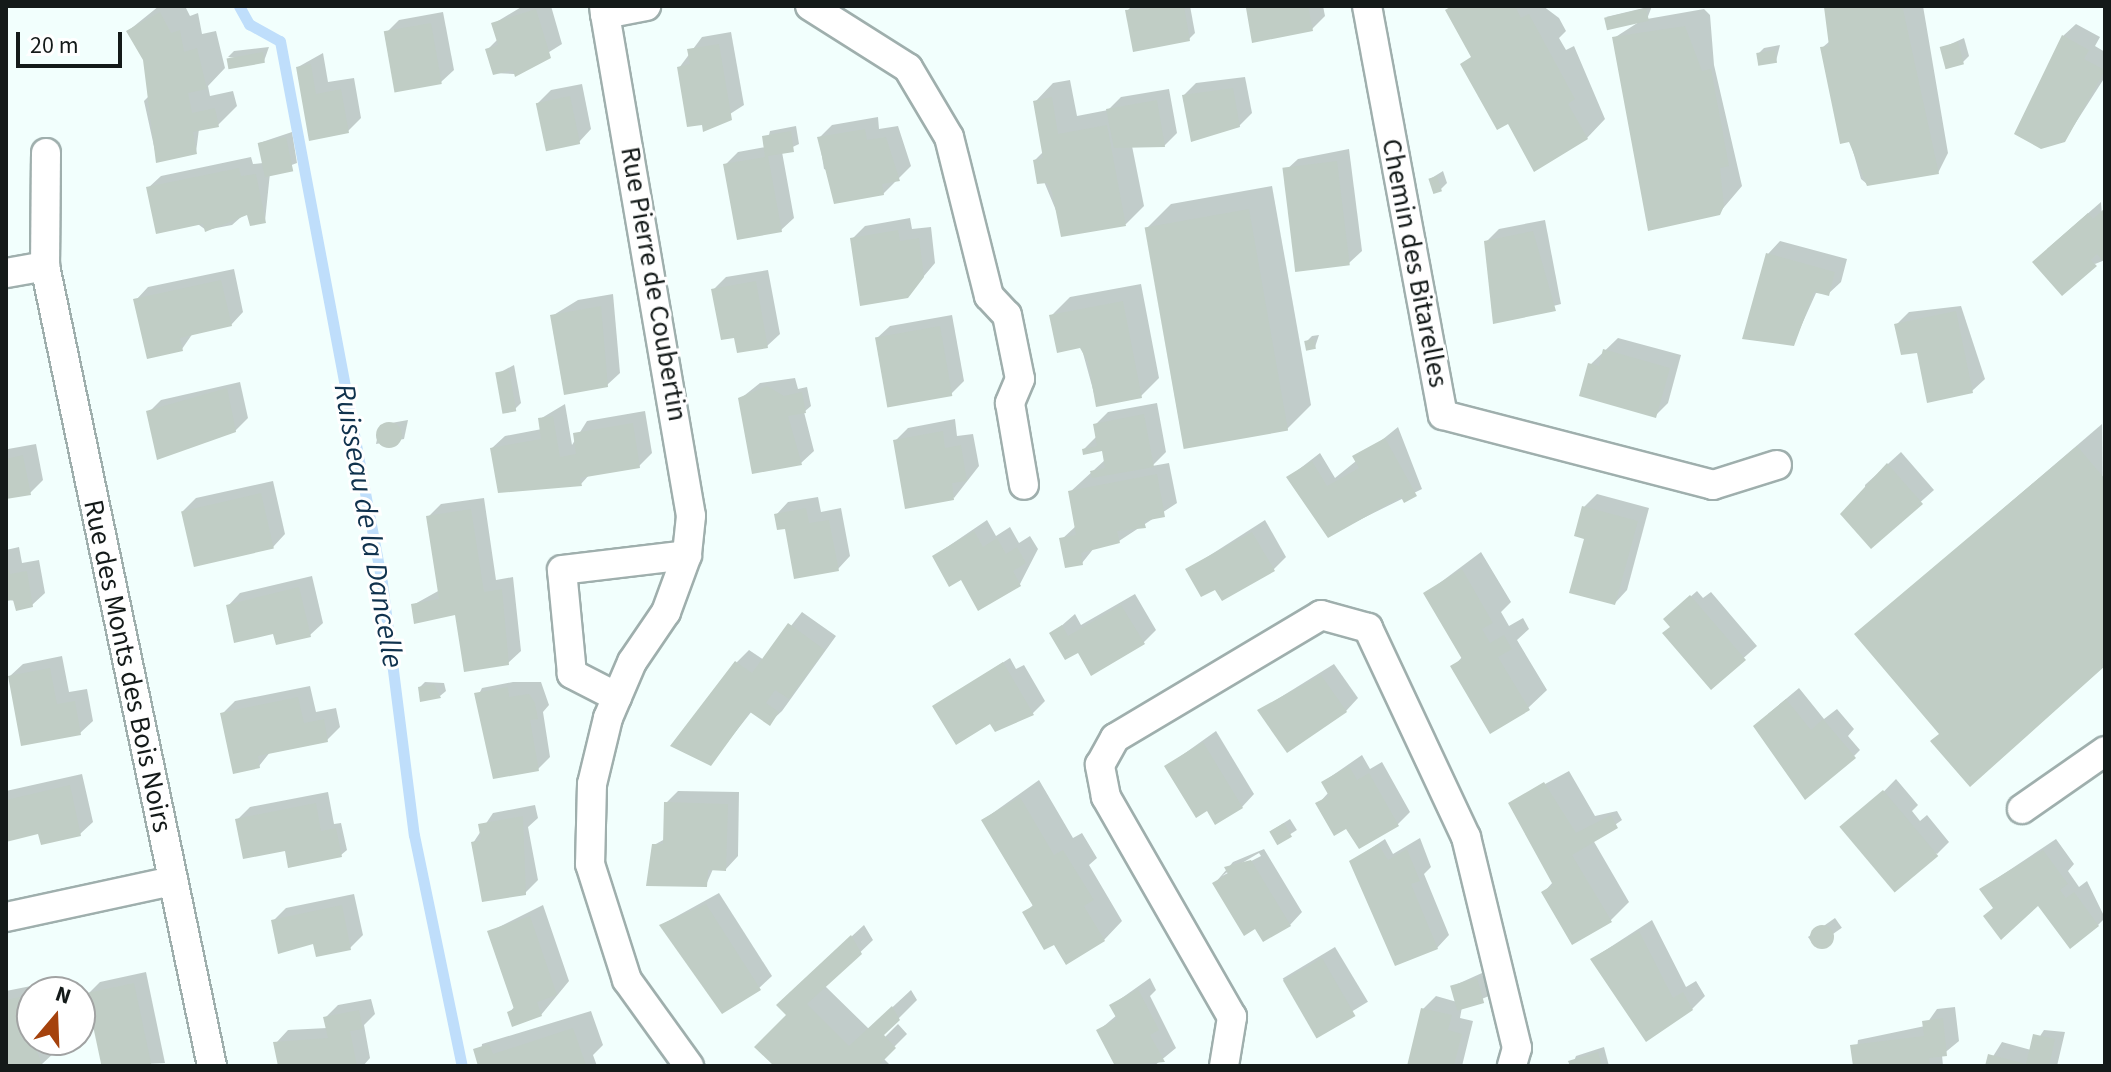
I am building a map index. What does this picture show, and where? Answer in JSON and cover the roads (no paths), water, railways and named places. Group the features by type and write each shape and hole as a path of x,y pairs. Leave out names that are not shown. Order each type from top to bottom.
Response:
{"street":[{"name":"Rue Pierre de Coubertin","path":"646,6 604,10 688,468 687,555 666,612 617,697 592,784 590,864 627,980 689,1066"},
{"path":"810,6 908,68 949,137 989,296 1007,315 1020,379 1010,403 1024,485"},
{"name":"Chemin des Bitarelles","path":"1367,6 1443,415 1713,485 1777,465"},
{"name":"Rue des Monts des Bois Noirs","path":"46,153 45,266 212,1066"},
{"path":"6,273 45,266"},
{"path":"617,697 572,674 562,570 687,555"},
{"path":"1224,1066 1232,1017 1106,797 1100,765 1115,738 1321,615 1368,628 1466,837 1517,1048 1512,1066"},
{"path":"2022,809 2105,751"},
{"path":"6,917 173,881"}],"waterway":[{"name":"Ruisseau de la Dancelle","path":"239,6 249,24 280,41 382,583 414,835 462,1066"}]}
